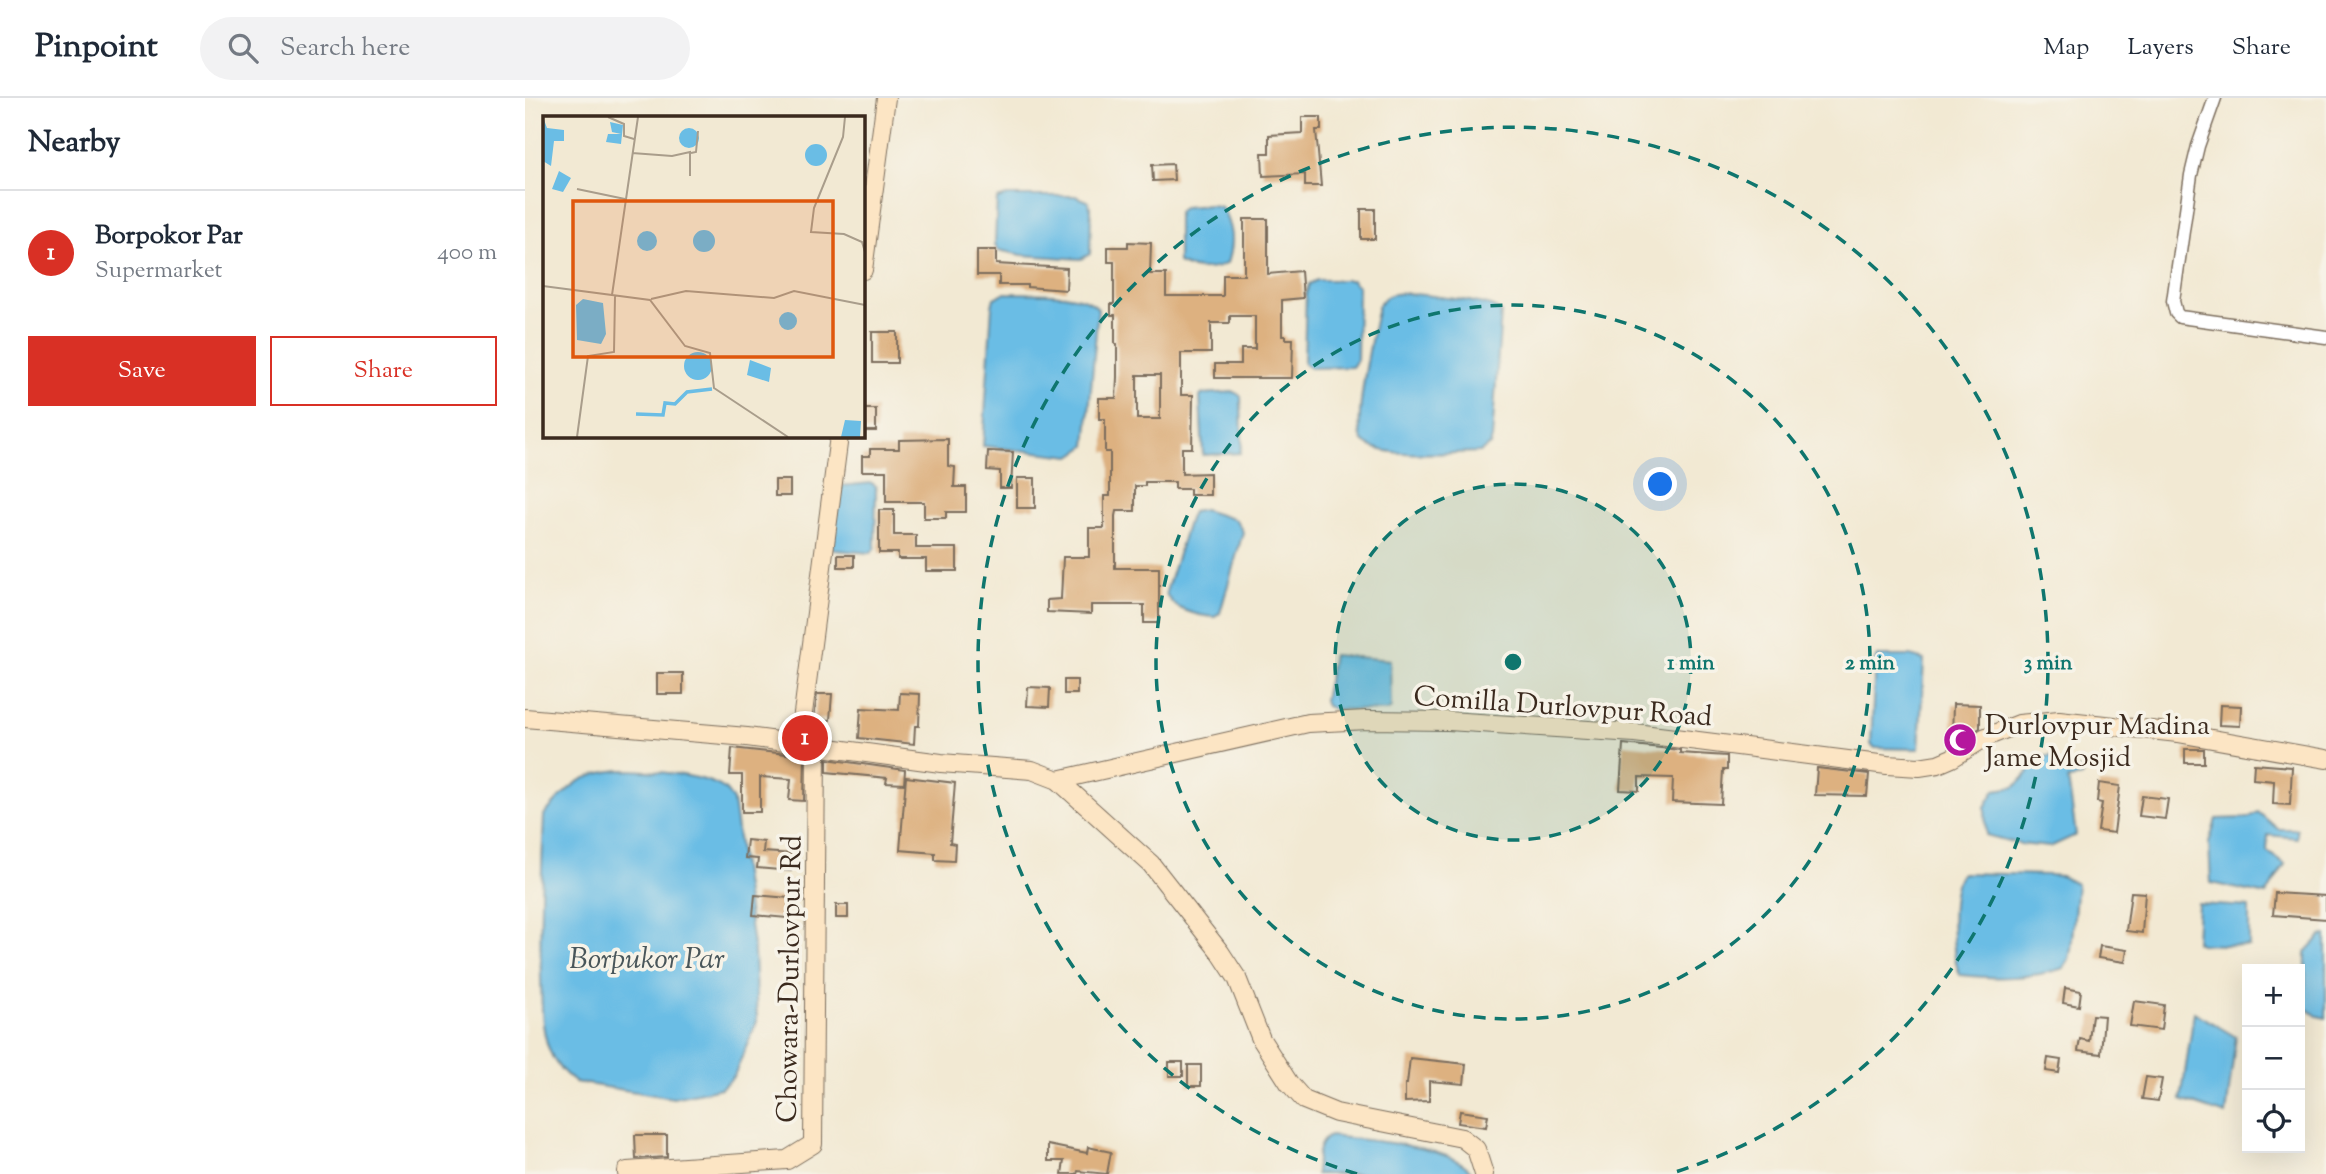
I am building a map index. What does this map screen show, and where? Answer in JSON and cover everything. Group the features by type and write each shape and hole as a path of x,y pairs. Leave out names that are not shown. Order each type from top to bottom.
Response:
{"street":[{"path":"865,255 886,98"},
{"path":"2215,98 2191,175 2173,301 2176,313 2179,317 2326,337"},
{"path":"808,745 839,438"},
{"path":"525,718 747,737 941,763 1032,770 1058,780 1150,864 1220,952 1237,978 1261,1039 1289,1083 1304,1100 1336,1113 1462,1138 1476,1149 1484,1174"},
{"name":"Comilla Durlovpur Road","path":"1058,780 1308,723 1401,720 1635,733 1919,767 1952,758 1986,737 2019,724 2059,720 2178,733 2326,758"},
{"name":"Chowara-Durlovpur Rd","path":"627,1174 627,1171 787,1160 813,1144 808,745"}],"water":[{"path":"1007,196 1075,196 1088,201 1091,210 1090,254 1081,259 1022,255 998,250 995,244 997,199"},
{"path":"1184,207 1221,207 1230,228 1231,248 1227,263 1203,269 1178,263 1178,212"},
{"path":"1317,280 1352,280 1358,286 1357,360 1352,367 1310,368 1304,364 1306,294 1309,284"},
{"path":"1004,293 1069,296 1091,303 1098,309 1086,446 1071,456 983,446 992,306 994,298"},
{"path":"1406,293 1484,304 1501,312 1492,438 1490,445 1480,452 1401,453 1372,447 1363,441 1360,432 1361,398 1378,306 1389,295"},
{"path":"1234,392 1241,396 1240,453 1203,455 1200,397 1202,394"},
{"path":"872,483 876,487 875,548 871,553 835,550 832,547 840,486"},
{"path":"1204,510 1236,520 1243,532 1220,613 1215,617 1179,608 1166,592 1192,512"},
{"path":"1333,655 1390,660 1391,708 1387,711 1334,709 1326,706 1324,701"},
{"path":"1877,656 1910,656 1924,660 1919,749 1875,748 1871,744"},
{"path":"2051,756 2066,767 2082,770 2082,777 2068,779 2076,835 2050,847 2020,844 1986,835 1985,807 1995,790 2015,787 2029,772 2025,759"},
{"name":"Borpukor Par","path":"620,770 658,772 702,779 723,788 733,801 754,953 757,1021 734,1076 721,1088 673,1098 575,1082 557,1065 549,1049 543,1019 540,958 544,815 576,783 594,775"},
{"path":"2258,812 2278,829 2297,829 2297,838 2268,835 2267,851 2285,864 2266,895 2211,883 2209,843 2216,819 2248,818"},
{"path":"1962,873 2061,876 2077,884 2071,949 2064,968 2012,977 1960,975 1952,922 1955,892"},
{"path":"2198,904 2249,907 2249,946 2196,942"},
{"path":"2326,935 2326,1018 2317,1016 2305,1007 2306,952 2321,936"},
{"path":"2194,1012 2236,1037 2226,1115 2181,1100"},
{"path":"1329,1136 1428,1150 1463,1164 1473,1174 1316,1174 1319,1147"}],"building":[{"path":"1302,117 1321,117 1321,130 1316,130 1321,186 1305,186 1305,174 1263,176 1262,153 1269,153 1269,135 1302,133"},
{"path":"1173,164 1174,180 1153,181 1152,165"},
{"path":"1361,209 1375,209 1375,239 1361,239"},
{"path":"1244,219 1268,219 1268,274 1301,271 1303,298 1282,300 1282,336 1285,336 1285,339 1293,339 1292,378 1215,378 1215,364 1241,364 1241,349 1255,349 1255,316 1230,316 1230,323 1211,323 1211,353 1181,353 1181,395 1193,395 1192,448 1182,448 1182,474 1210,473 1210,495 1190,495 1190,489 1175,489 1175,482 1145,482 1145,486 1135,486 1135,511 1116,511 1115,516 1115,568 1159,568 1159,623 1144,623 1144,605 1091,605 1091,614 1047,612 1047,600 1061,599 1063,557 1089,557 1089,528 1104,528 1104,496 1110,496 1110,452 1105,452 1105,419 1099,419 1099,398 1116,398 1117,344 1115,315 1111,315 1111,304 1114,304 1114,262 1108,262 1108,247 1128,247 1128,242 1151,243 1150,274 1166,274 1166,296 1223,296 1223,275 1244,275","holes":["1137,375 1160,375 1160,419 1137,419"]},
{"path":"977,250 996,250 996,264 1067,268 1066,290 999,285 999,275 977,275"},
{"path":"872,332 897,332 897,363 872,363"},
{"path":"865,409 876,409 876,431 865,431"},
{"path":"948,439 948,466 955,467 954,487 966,487 966,512 946,512 946,518 924,518 924,502 886,502 886,471 862,471 862,456 870,456 870,449 899,449 899,440"},
{"path":"988,451 1013,452 1011,488 1000,488 1000,471 987,470"},
{"path":"1017,478 1035,478 1035,508 1017,508"},
{"path":"775,480 790,480 790,496 775,496"},
{"path":"879,510 894,510 894,535 916,535 916,548 957,548 957,571 926,571 926,559 898,559 898,553 879,553"},
{"path":"838,555 854,555 854,567 838,567"},
{"path":"657,673 683,673 683,694 657,694"},
{"path":"1064,680 1077,680 1077,694 1064,694"},
{"path":"1028,687 1050,688 1049,707 1027,706"},
{"path":"900,693 920,694 919,726 915,726 914,744 859,738 861,708 899,710"},
{"path":"817,694 832,694 830,720 814,719"},
{"path":"1953,704 1980,705 1980,728 1963,738 1952,738"},
{"path":"2220,705 2241,706 2240,726 2219,725"},
{"path":"1623,744 1680,750 1680,753 1727,756 1727,770 1723,770 1721,804 1672,802 1673,778 1639,777 1639,791 1620,790"},
{"path":"732,748 805,756 804,801 789,800 791,779 760,777 760,812 742,812 742,775 730,775"},
{"path":"2185,749 2204,749 2204,763 2185,763"},
{"path":"827,759 905,770 904,784 886,783 887,778 827,772"},
{"path":"2254,764 2292,767 2290,805 2273,804 2274,781 2253,779"},
{"path":"1817,768 1869,774 1867,796 1815,795"},
{"path":"906,777 955,783 950,843 955,844 954,861 935,860 935,853 900,850"},
{"path":"2099,783 2120,786 2114,833 2098,831 2102,803 2097,802"},
{"path":"2142,796 2168,799 2165,819 2139,816"},
{"path":"747,840 764,842 763,852 793,854 791,871 757,868 758,859 745,858"},
{"path":"2131,892 2145,893 2142,933 2126,931"},
{"path":"2275,893 2326,896 2326,919 2273,915"},
{"path":"755,895 789,898 787,918 753,915"},
{"path":"836,905 848,905 848,918 836,918"},
{"path":"2100,946 2127,950 2125,962 2098,958"},
{"path":"2065,988 2081,991 2079,1006 2063,1003"},
{"path":"2134,1001 2164,1005 2161,1030 2130,1026"},
{"path":"2092,1015 2104,1016 2101,1054 2078,1051 2080,1039 2089,1041"},
{"path":"1410,1058 1466,1064 1464,1084 1429,1081 1429,1101 1405,1102"},
{"path":"2048,1058 2061,1060 2059,1073 2046,1071"},
{"path":"1169,1062 1183,1062 1183,1076 1169,1076"},
{"path":"1188,1065 1201,1065 1201,1086 1188,1086"},
{"path":"2146,1077 2162,1079 2158,1101 2142,1099"},
{"path":"1460,1111 1488,1115 1486,1127 1458,1123"},
{"path":"635,1135 667,1135 667,1157 636,1159"},
{"path":"1048,1145 1087,1153 1088,1147 1111,1152 1107,1174 1078,1171 1077,1174 1062,1174 1064,1161 1048,1161"}],"place":[{"name":"Borpokor Par","path":"805,738"},
{"name":"Durlovpur Madina Jame Mosjid","path":"1960,740"}]}
